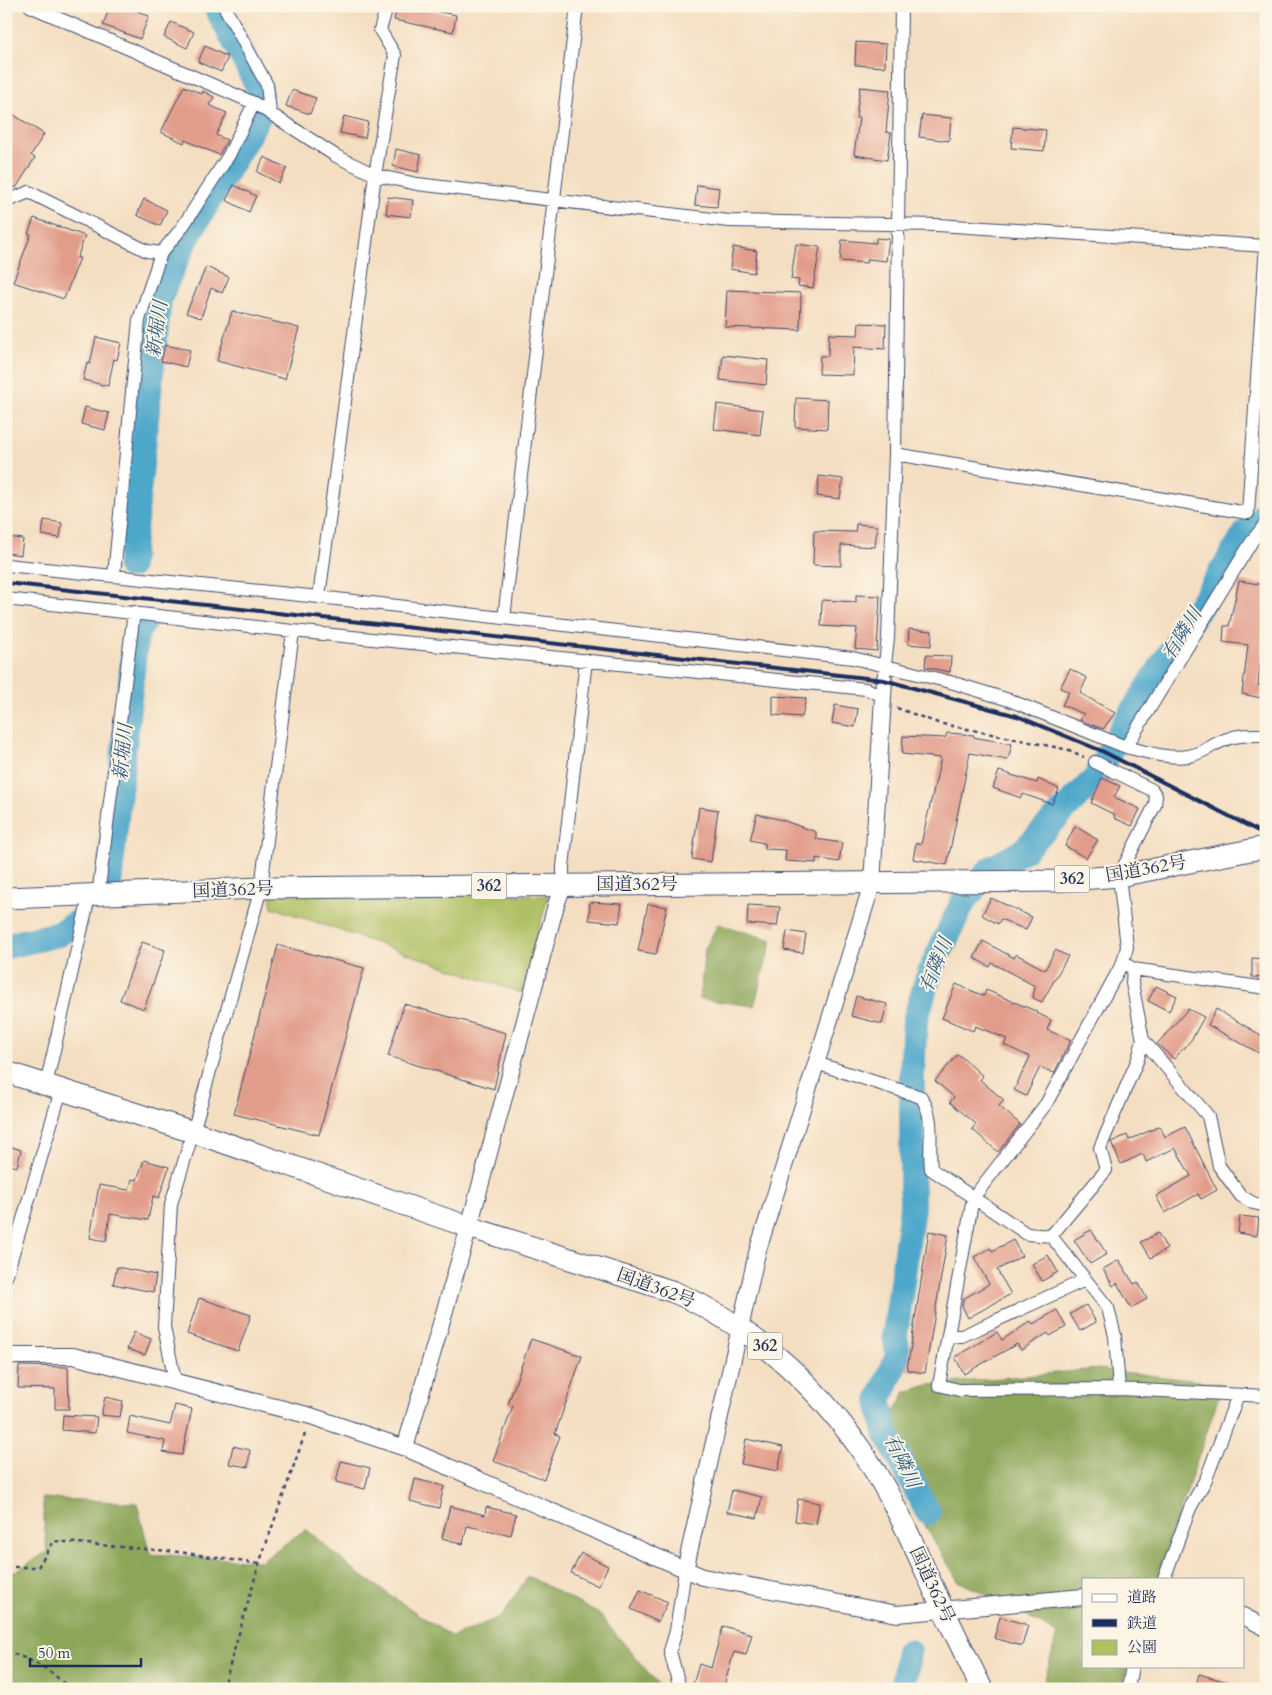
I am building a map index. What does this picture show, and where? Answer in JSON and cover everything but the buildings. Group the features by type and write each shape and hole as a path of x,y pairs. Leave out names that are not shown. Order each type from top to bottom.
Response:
{"highway":[{"name":"国道362号","path":"6,898 261,888 980,882 1119,876 1263,848"},
{"name":"国道362号","path":"6,1072 193,1132 469,1227 674,1292 705,1305 776,1354 805,1381 840,1422 873,1468 909,1534 982,1689"}],"street":[{"path":"30,6 254,103 336,156 375,175 417,184 554,202 729,221 897,224 1266,245 1251,514"},
{"path":"224,6 267,85 270,112"},
{"path":"319,597 375,175 395,55 380,30 387,6"},
{"path":"504,618 577,6"},
{"path":"680,1689 670,1651 676,1631 686,1570 757,1253 872,884 883,686 888,638 895,454 901,6"},
{"path":"114,575 139,320 161,253 181,229 229,155 254,103"},
{"path":"6,197 10,200 29,192 147,251 161,253"},
{"path":"895,454 1251,514 1265,524 1126,747"},
{"path":"6,565 319,597 852,658 883,686"},
{"path":"6,599 293,631 866,689 883,686 1009,700 1126,747 1165,756 1187,756 1206,751 1225,739 1244,735 1266,735"},
{"path":"6,1277 54,1087 94,896 134,612"},
{"path":"175,1381 164,1327 171,1204 261,888 293,631"},
{"path":"405,1448 469,1227 563,885 563,867 586,660"},
{"path":"1051,1236 1106,1170 1100,1148 1138,1059 1143,1040 1128,966 1119,876 1155,805 1156,796 1152,790 1095,762"},
{"path":"1128,966 1266,988"},
{"path":"1128,966 1046,1104 973,1198 939,1385 959,1390 1119,1389 1266,1396"},
{"path":"1143,1040 1208,1116 1219,1166 1241,1196 1253,1203 1266,1206"},
{"path":"816,1062 901,1092 921,1097 928,1107 930,1117 930,1169 1027,1234 1051,1236 1108,1308 1115,1336 1119,1389"},
{"path":"948,1336 962,1336 1085,1280"},
{"path":"6,1356 73,1356 311,1416 405,1448 686,1570 712,1579 897,1614 1082,1596"},
{"path":"1164,1578 1190,1508 1206,1480 1238,1395"},
{"path":"1244,1617 1266,1628"},
{"path":"1128,1689 1132,1668"}],"path":[{"path":"883,686 938,723 1069,750 1095,762"},
{"path":"223,1689 260,1564 311,1416"},
{"path":"6,1566 38,1567 54,1541 179,1552 260,1564"},
{"path":"6,1651 37,1662 57,1676 69,1689"}],"green space":[{"path":"269,888 548,896 521,993 272,907"},
{"path":"718,924 772,940 754,1006 699,999 705,949"},
{"path":"1098,1369 1223,1384 1157,1578 1082,1578 1082,1668 1127,1668 1120,1689 1062,1689 1044,1683 1057,1634 1017,1610 958,1581 914,1507 881,1435 906,1392 928,1385"},
{"path":"42,1498 137,1503 150,1554 261,1561 306,1529 356,1572 452,1637 502,1616 528,1576 599,1614 662,1689 6,1689 6,1573 12,1573 47,1552"}],"waterway":[{"name":"新堀川","path":"216,6 260,90 260,94"},
{"name":"新堀川","path":"130,566 159,300 192,229 259,115"},
{"name":"有隣川","path":"928,1512 886,1433 879,1400 898,1356 895,1335 912,1207 912,1073 915,1021 929,974 964,900 991,869 1023,851 1095,779 1120,732 1246,533 1266,513"},
{"name":"新堀川","path":"109,884 136,634 144,621"},
{"name":"新堀川","path":"6,946 59,934 74,924"},
{"name":"有隣川","path":"903,1689 908,1652"}],"railway":[{"path":"6,583 884,680 1017,716 1102,751 1266,835"}]}
